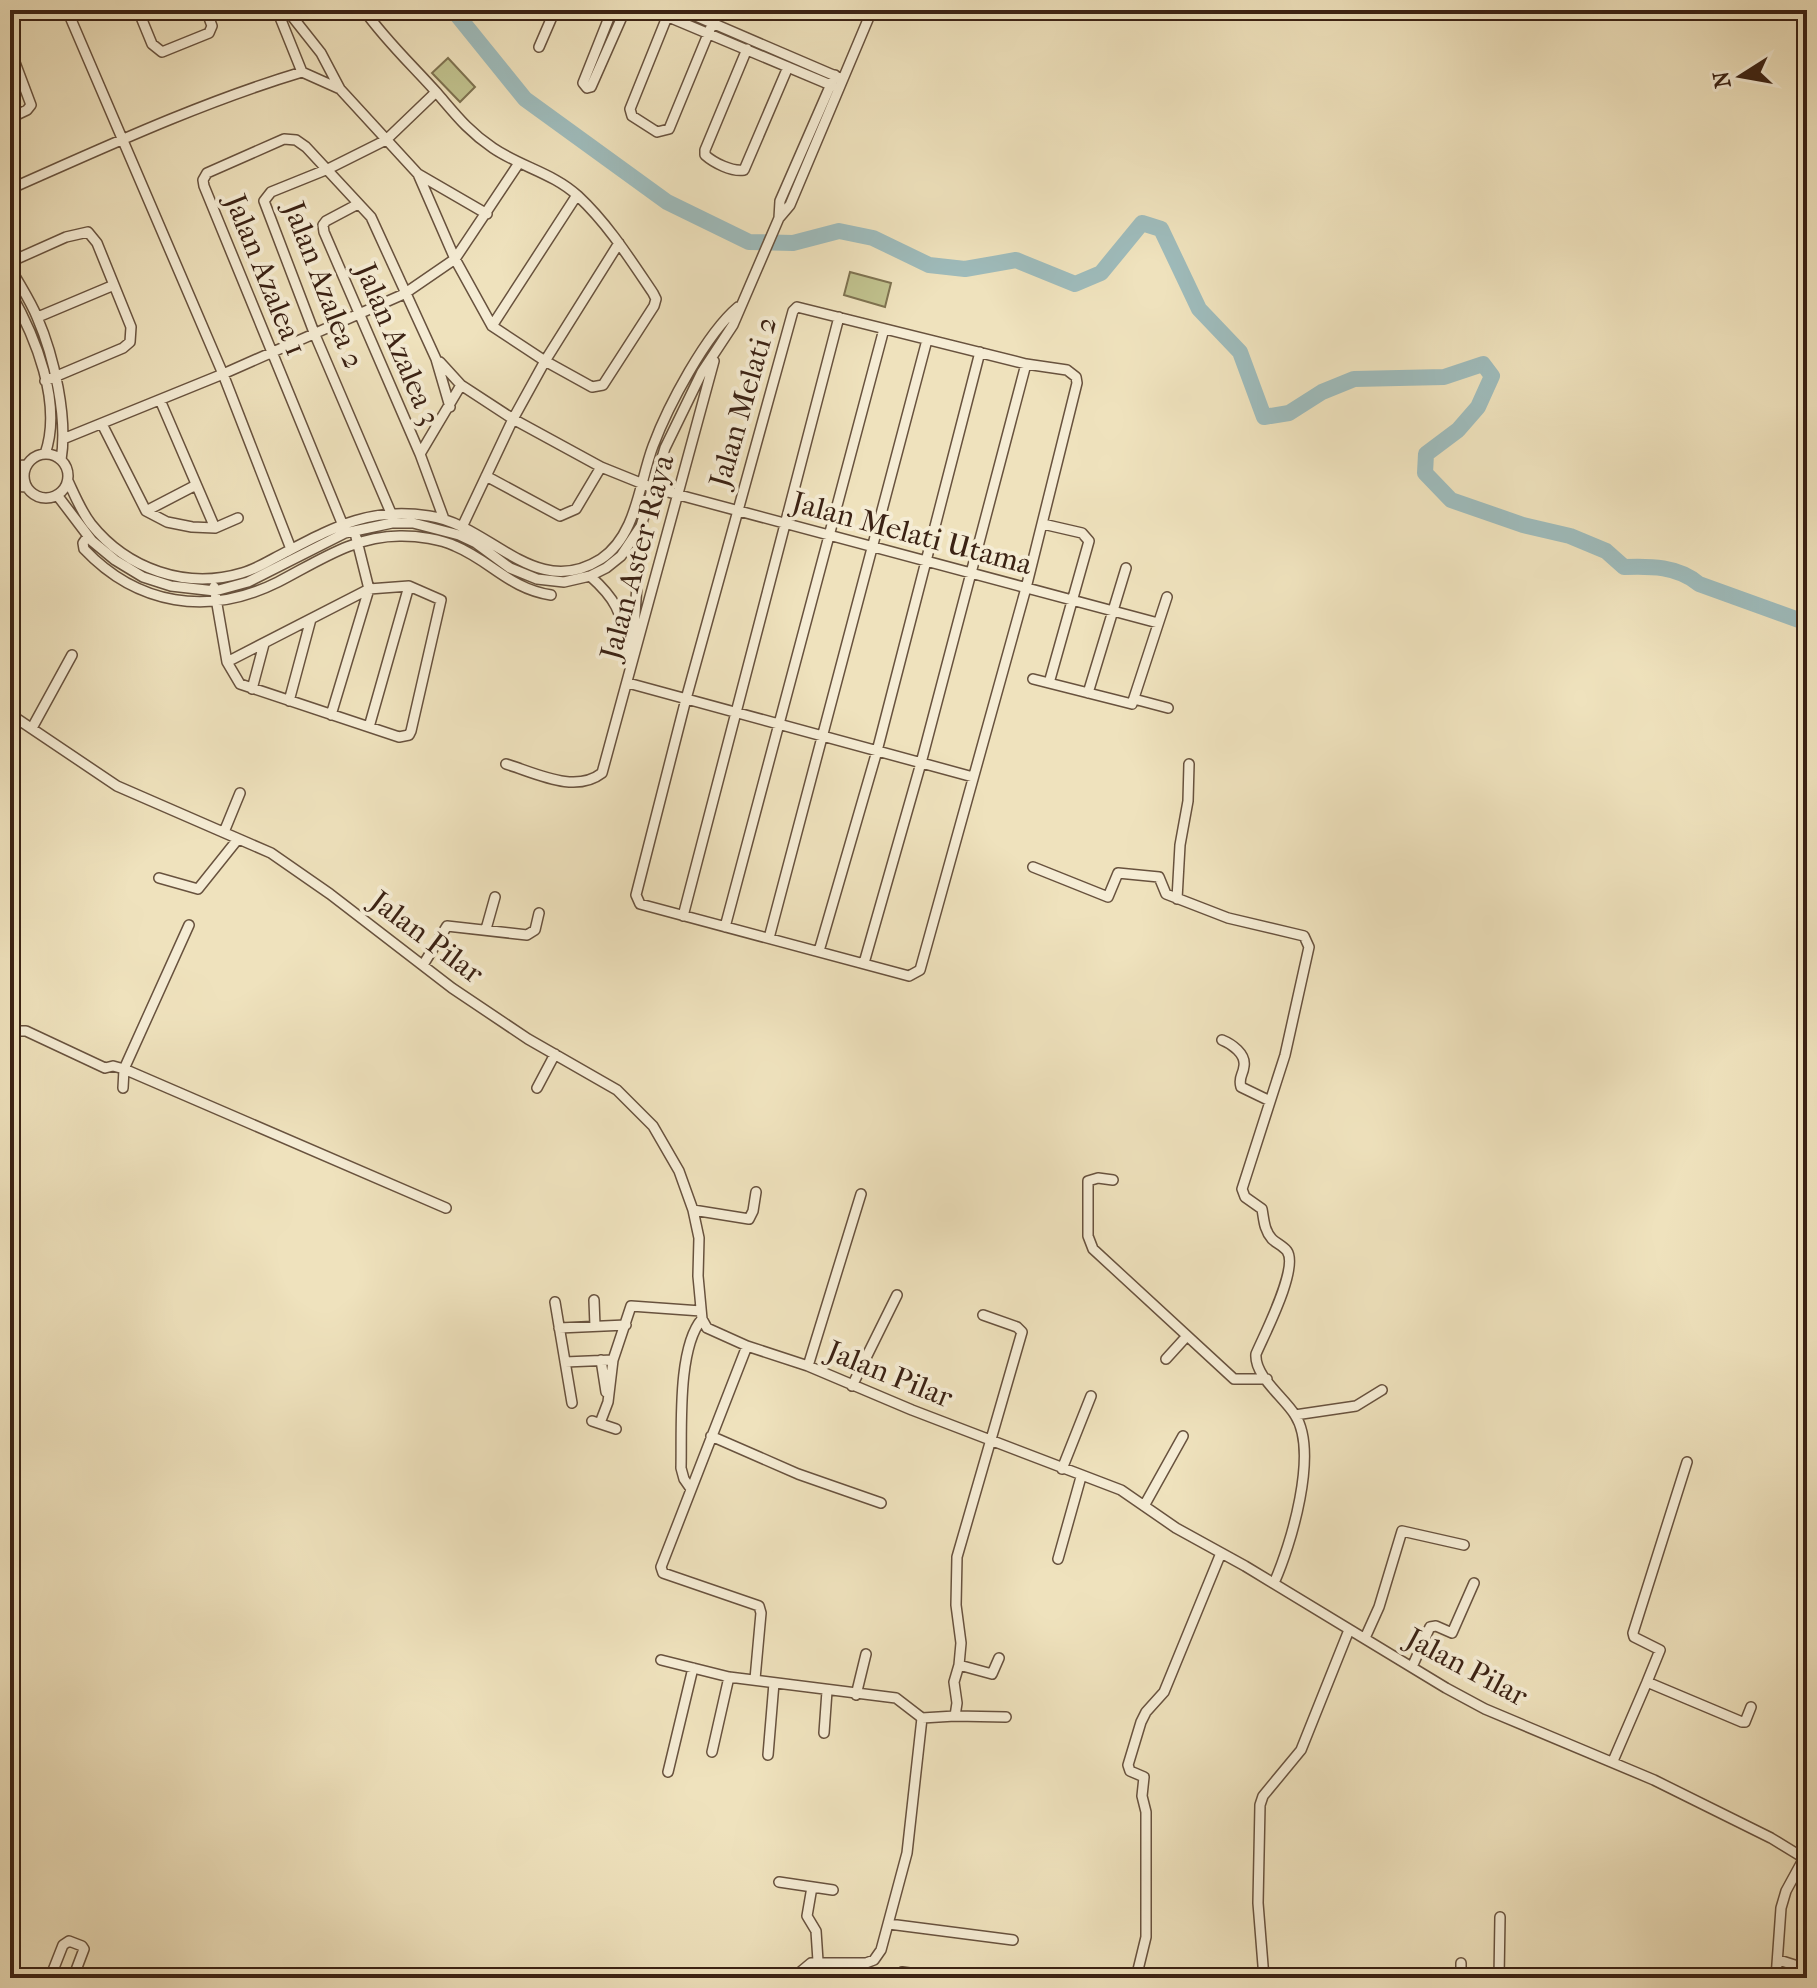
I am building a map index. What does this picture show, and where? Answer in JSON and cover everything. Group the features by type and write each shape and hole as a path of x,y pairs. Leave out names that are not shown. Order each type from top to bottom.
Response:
{"street":[{"path":"67,10 223,374 291,549"},
{"path":"138,10 152,44 162,52 209,33 212,26 206,10"},
{"path":"277,10 302,72"},
{"path":"287,10 321,53 340,89 418,174 487,214"},
{"path":"364,10 387,42 436,92 464,127 519,163 541,171 577,195 619,243 656,299 600,387 592,387 545,361 492,326 455,259 418,174"},
{"path":"539,47 555,10"},
{"path":"612,10 583,83 587,88 591,87 625,10 638,10"},
{"path":"652,10 793,69 837,82"},
{"path":"682,10 802,60 837,82"},
{"path":"667,17 630,112 657,132 669,129 718,10"},
{"path":"738,307 779,218 790,205 801,167 872,10"},
{"path":"10,49 31,105 10,118"},
{"path":"747,49 705,150 705,155 737,171 744,170 748,165 793,69 802,60"},
{"path":"10,189 123,139 270,81 302,72 340,89"},
{"name":"Jalan Azalea 2","path":"391,513 315,335 264,201 271,192 328,169 386,140 436,92"},
{"name":"Jalan Azalea 1","path":"328,169 306,147 290,138 207,173 203,180 342,523"},
{"path":"63,439 315,335 404,294 455,259 519,163"},
{"path":"328,169 374,224 436,359 450,407"},
{"path":"492,326 577,195"},
{"name":"Jalan Azalea 3","path":"358,204 323,225 358,315 420,454 444,519"},
{"path":"50,379 123,348 130,342 131,327 97,243 88,232 66,237 10,265 38,317 50,379 63,439 61,460 67,470 68,481 93,526 131,560 214,591 259,578 369,526 405,523 461,530"},
{"path":"454,545 513,419 545,361 619,243"},
{"path":"38,317 114,285"},
{"path":"10,292 28,325 50,379 51,407 45,454"},
{"name":"Jalan Aster Raya","path":"641,526 665,448 702,372 733,325 738,307"},
{"name":"Jalan Aster Raya","path":"461,530 541,570 575,570 603,557 618,544 631,522 653,445 674,401 723,320 738,307"},
{"name":"Jalan Melati 2","path":"683,916 640,904 636,895 686,699 793,311 797,307 839,317"},
{"path":"839,317 884,329 1026,364 1067,370 1076,377 1077,383 1026,588 920,970 909,976 683,916 839,317"},
{"path":"725,927 884,329"},
{"path":"769,938 927,340"},
{"path":"819,951 877,751 980,352"},
{"name":"Jalan Aster Raya","path":"506,764 576,784 592,780 602,773 716,354"},
{"name":"Jalan Melati Utama","path":"436,359 461,385 513,419 601,467 653,488 1158,623"},
{"path":"864,963 921,763 1026,364"},
{"path":"420,454 461,385"},
{"path":"160,400 215,528"},
{"path":"102,424 146,511 180,525 215,528 238,518"},
{"path":"61,460 45,454 35,457 27,465 24,476 27,487 40,498 57,495 68,481"},
{"path":"10,466 27,465"},
{"path":"486,476 560,516 576,509 601,467"},
{"path":"146,511 196,485"},
{"path":"10,486 27,487"},
{"path":"57,495 88,536 115,560 143,577 171,586 248,595 358,542 402,536 454,545 513,583 548,595 546,581"},
{"path":"214,591 342,523 368,515 391,513 444,519 510,568 546,581 574,580 606,568 621,556 641,526"},
{"path":"1043,524 1082,533 1089,541 1049,683"},
{"path":"632,663 641,526"},
{"path":"331,715 369,589 355,530"},
{"path":"1088,693 1126,568"},
{"path":"590,576 609,593 621,613 632,663"},
{"path":"214,591 227,662 240,684 399,737 409,735 442,604 438,596 409,586 369,589 227,662"},
{"path":"369,727 409,586"},
{"path":"1133,701 1167,597"},
{"path":"289,701 311,619"},
{"path":"252,689 264,644"},
{"path":"32,728 72,655"},
{"path":"1033,679 1168,708"},
{"path":"628,683 973,777"},
{"name":"Jalan Pilar","path":"10,714 117,786 271,853 516,1031 617,1090 653,1126 679,1171 699,1238 701,1315 707,1328 1081,1477 1121,1490 1176,1528 1485,1709 1613,1761 1771,1838 1806,1859"},
{"path":"1177,899 1189,764"},
{"path":"224,832 240,793"},
{"path":"159,878 198,889 238,839"},
{"path":"1033,867 1108,897 1118,873 1159,877 1164,893 1177,899 1228,918 1304,936 1308,941 1285,1055 1242,1189 1245,1197 1262,1209 1265,1229 1287,1251 1289,1258 1282,1295 1256,1354 1257,1365 1295,1415 1303,1437 1300,1502 1274,1583"},
{"path":"486,929 495,897"},
{"path":"423,965 447,926 527,935 535,930 539,913"},
{"path":"123,1088 124,1069 189,925"},
{"path":"10,1031 26,1031 105,1068 113,1066 124,1069 446,1208"},
{"path":"1222,1040 1236,1048 1244,1061 1245,1066 1239,1077 1241,1087 1270,1101"},
{"path":"537,1088 555,1054"},
{"path":"1113,1180 1098,1178 1088,1181 1089,1244 1234,1379 1267,1379"},
{"path":"693,1210 749,1219 756,1192"},
{"path":"808,1366 861,1194"},
{"path":"852,1386 897,1295"},
{"path":"594,1300 595,1326"},
{"path":"555,1302 572,1403"},
{"path":"616,1429 596,1422 608,1402 613,1360 631,1306 701,1315 692,1330 682,1397 681,1468 691,1489"},
{"path":"955,1716 954,1682 961,1643 957,1557 1022,1332 1017,1327 983,1315"},
{"path":"559,1328 626,1325"},
{"path":"1166,1359 1186,1337"},
{"path":"747,1346 661,1570 759,1606 755,1679"},
{"path":"601,1360 608,1402"},
{"path":"565,1362 613,1360"},
{"path":"1295,1415 1356,1406 1382,1390"},
{"path":"1062,1469 1091,1396"},
{"path":"711,1436 798,1474 881,1503"},
{"path":"1144,1506 1183,1436"},
{"path":"1613,1761 1660,1650 1634,1637 1633,1633 1687,1462"},
{"path":"1058,1559 1081,1477"},
{"path":"1365,1638 1379,1607 1402,1531 1464,1545"},
{"path":"1136,1978 1146,1937 1146,1812 1142,1796 1144,1777 1130,1771 1128,1765 1141,1722 1164,1692 1221,1553"},
{"path":"1412,1667 1430,1627 1436,1626 1452,1633 1474,1583"},
{"path":"1264,1978 1258,1903 1260,1805 1263,1796 1301,1750 1349,1630"},
{"path":"856,1695 866,1654"},
{"path":"959,1665 992,1674 999,1658"},
{"path":"661,1660 729,1677 896,1698 922,1718 1006,1717"},
{"path":"668,1772 693,1668"},
{"path":"712,1752 729,1677"},
{"path":"1647,1682 1743,1722 1751,1707"},
{"path":"768,1755 774,1683"},
{"path":"824,1733 827,1691"},
{"path":"793,1978 811,1963 870,1962 881,1950 907,1853 922,1718"},
{"path":"1776,1978 1781,1908 1786,1891 1806,1859"},
{"path":"779,1882 833,1890"},
{"path":"812,1887 807,1916 816,1931 818,1961"},
{"path":"1499,1978 1500,1917"},
{"path":"889,1924 1013,1940"},
{"path":"50,1978 63,1945 69,1941 84,1949 73,1978"},
{"path":"1779,1960 1807,1969"},
{"path":"1461,1963 1461,1978"},
{"path":"902,1972 947,1978"}],"green space":[{"path":"448,58 475,87 460,102 432,73"},
{"path":"850,272 891,283 885,307 844,295"}],"waterway":[{"path":"453,10 525,99 667,202 749,242 793,243 839,231 873,238 929,265 965,269 1016,260 1075,284 1101,273 1142,223 1161,229 1199,309 1240,352 1264,417 1289,413 1322,392 1354,379 1444,377 1483,364 1492,376 1478,407 1458,430 1426,454 1425,473 1451,500 1523,525 1570,536 1606,551 1624,567 1673,570 1699,584 1807,623"}]}
